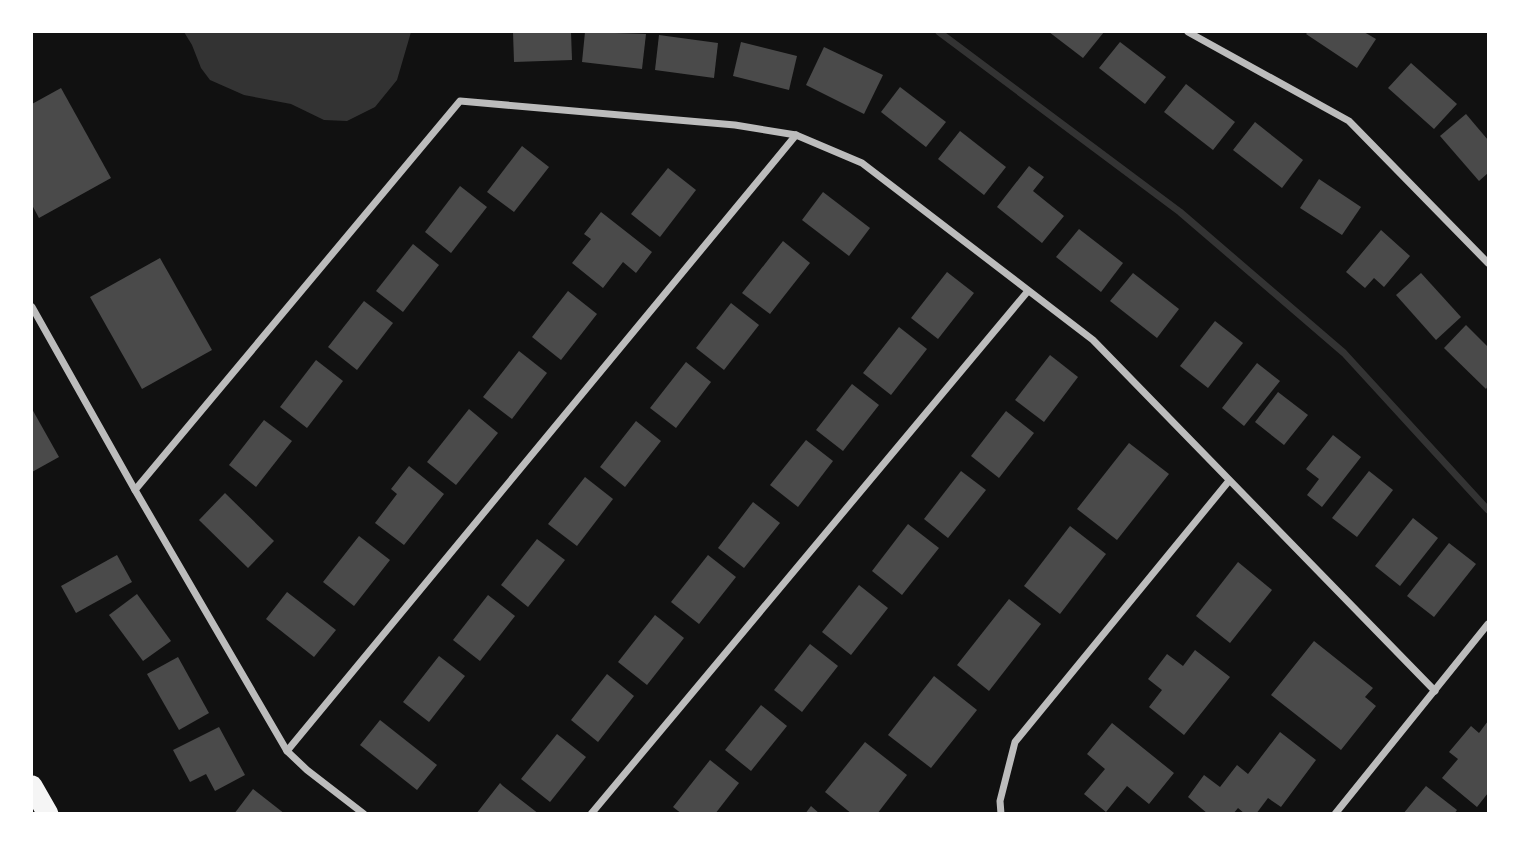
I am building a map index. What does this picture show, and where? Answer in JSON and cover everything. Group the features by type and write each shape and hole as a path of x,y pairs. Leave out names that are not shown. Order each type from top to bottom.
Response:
{"highway":[{"path":"32,786 48,814"}],"street":[{"path":"1188,32 1349,121 1489,263"},
{"path":"135,490 460,101 735,125 796,135 862,163 1093,340 1228,482 1435,691"},
{"path":"287,751 796,135"},
{"path":"591,814 1028,291"},
{"path":"32,307 287,751 307,771 364,814"},
{"path":"1001,814 1000,801 1015,742 1228,482"},
{"path":"1335,814 1489,624"}],"shaded area":[{"path":"184,32 411,32 397,80 375,107 347,121 324,120 291,104 244,95 210,80 201,68"}],"building":[{"path":"513,32 571,32 572,60 514,62"},
{"path":"585,32 646,34 642,69 582,62"},
{"path":"1049,32 1104,32 1083,58"},
{"path":"1364,32 1376,39 1357,68 1306,34"},
{"path":"659,35 718,43 714,78 655,70"},
{"path":"741,42 797,56 789,90 733,76"},
{"path":"1120,42 1166,77 1145,104 1099,68"},
{"path":"824,47 883,75 864,114 806,85"},
{"path":"1411,63 1457,104 1434,129 1388,88"},
{"path":"1186,84 1235,122 1213,150 1164,112"},
{"path":"900,87 946,122 926,147 881,112"},
{"path":"61,88 111,178 39,218 32,205 32,104"},
{"path":"1466,114 1488,140 1488,173 1479,181 1440,136"},
{"path":"1255,122 1303,160 1282,188 1233,150"},
{"path":"960,131 1006,167 984,195 938,159"},
{"path":"522,146 549,167 514,212 487,192"},
{"path":"1029,166 1044,177 1033,191 1064,216 1042,243 997,207"},
{"path":"668,168 696,190 660,237 631,214"},
{"path":"1319,179 1361,207 1342,235 1300,208"},
{"path":"460,186 487,207 451,253 425,232"},
{"path":"823,192 870,228 849,256 802,220"},
{"path":"601,212 652,252 636,273 623,262 603,288 572,263 591,239 584,234"},
{"path":"1079,229 1123,263 1101,292 1056,257"},
{"path":"1381,230 1410,256 1384,287 1374,278 1365,288 1346,272"},
{"path":"783,241 810,263 770,314 742,293"},
{"path":"413,244 439,265 403,312 376,291"},
{"path":"160,258 212,350 142,389 90,297"},
{"path":"947,272 974,293 938,339 911,318"},
{"path":"1133,273 1179,309 1157,338 1110,301"},
{"path":"1421,273 1461,317 1436,340 1396,295"},
{"path":"568,291 597,314 561,360 532,337"},
{"path":"364,301 393,323 357,370 328,347"},
{"path":"731,303 759,325 724,370 696,348"},
{"path":"1215,321 1243,343 1208,388 1180,366"},
{"path":"1466,325 1488,347 1486,389 1444,348"},
{"path":"899,327 927,349 891,395 863,373"},
{"path":"519,351 547,373 512,419 483,397"},
{"path":"1050,355 1078,377 1044,422 1015,400"},
{"path":"316,360 343,381 307,428 280,407"},
{"path":"686,362 711,382 676,428 650,408"},
{"path":"1257,363 1280,381 1244,426 1222,408"},
{"path":"852,384 879,405 843,451 816,430"},
{"path":"1278,392 1308,415 1284,445 1255,422"},
{"path":"32,409 59,457 32,472"},
{"path":"469,409 498,433 456,485 427,462"},
{"path":"1006,411 1034,433 999,478 971,456"},
{"path":"264,420 292,441 256,487 229,465"},
{"path":"636,421 661,441 625,487 600,467"},
{"path":"1333,435 1361,457 1322,507 1307,495 1319,479 1306,469"},
{"path":"806,440 833,461 798,507 770,485"},
{"path":"1129,443 1169,474 1117,540 1077,509"},
{"path":"409,466 444,494 404,545 375,523 397,494 391,489"},
{"path":"961,471 986,490 948,538 924,519"},
{"path":"1369,471 1393,490 1357,537 1332,518"},
{"path":"585,477 613,499 577,546 548,524"},
{"path":"225,493 274,541 248,568 199,520"},
{"path":"753,502 780,523 744,568 718,548"},
{"path":"1413,518 1438,538 1400,586 1375,566"},
{"path":"908,524 939,548 902,595 872,571"},
{"path":"1070,526 1106,554 1060,614 1024,586"},
{"path":"359,536 390,560 354,606 323,582"},
{"path":"537,539 565,560 528,607 501,585"},
{"path":"1449,543 1476,564 1434,617 1407,596"},
{"path":"117,555 132,582 76,613 61,586"},
{"path":"708,555 736,577 699,624 671,602"},
{"path":"1238,562 1272,590 1230,643 1196,616"},
{"path":"859,585 888,608 851,655 822,632"},
{"path":"287,592 336,630 314,657 266,619"},
{"path":"137,594 171,641 143,661 109,615"},
{"path":"488,595 515,616 480,661 453,640"},
{"path":"1009,599 1041,624 989,691 957,665"},
{"path":"655,615 684,638 647,685 618,662"},
{"path":"1314,641 1373,688 1365,697 1376,706 1341,750 1271,695"},
{"path":"810,644 838,666 802,712 774,690"},
{"path":"1195,650 1230,677 1184,735 1149,707 1162,690 1148,679 1167,654 1183,666"},
{"path":"439,656 465,676 429,722 403,702"},
{"path":"178,657 209,713 179,730 147,674"},
{"path":"607,674 634,696 598,742 571,720"},
{"path":"934,676 977,710 931,768 888,735"},
{"path":"761,705 787,726 751,771 725,750"},
{"path":"380,720 437,765 417,790 360,745"},
{"path":"1488,721 1488,793 1477,807 1442,778 1458,759 1449,752 1471,726 1479,733"},
{"path":"1112,723 1174,773 1149,804 1127,786 1106,812 1084,794 1105,769 1087,754"},
{"path":"219,727 245,775 215,791 206,774 190,782 173,750"},
{"path":"1280,732 1316,760 1281,807 1268,798 1256,814 1245,814 1238,808 1233,814 1208,814 1188,797 1204,775 1220,787 1237,765 1248,774"},
{"path":"557,734 586,757 550,802 521,779"},
{"path":"865,742 907,775 877,814 852,814 825,792"},
{"path":"710,760 739,783 715,814 682,814 673,807"},
{"path":"500,783 503,786 539,814 476,814"},
{"path":"1426,786 1457,810 1454,814 1403,814"},
{"path":"253,789 285,814 234,814"},
{"path":"811,806 820,814 805,814"}],"waterway":[{"path":"939,32 1180,212 1344,353 1488,510"}]}
